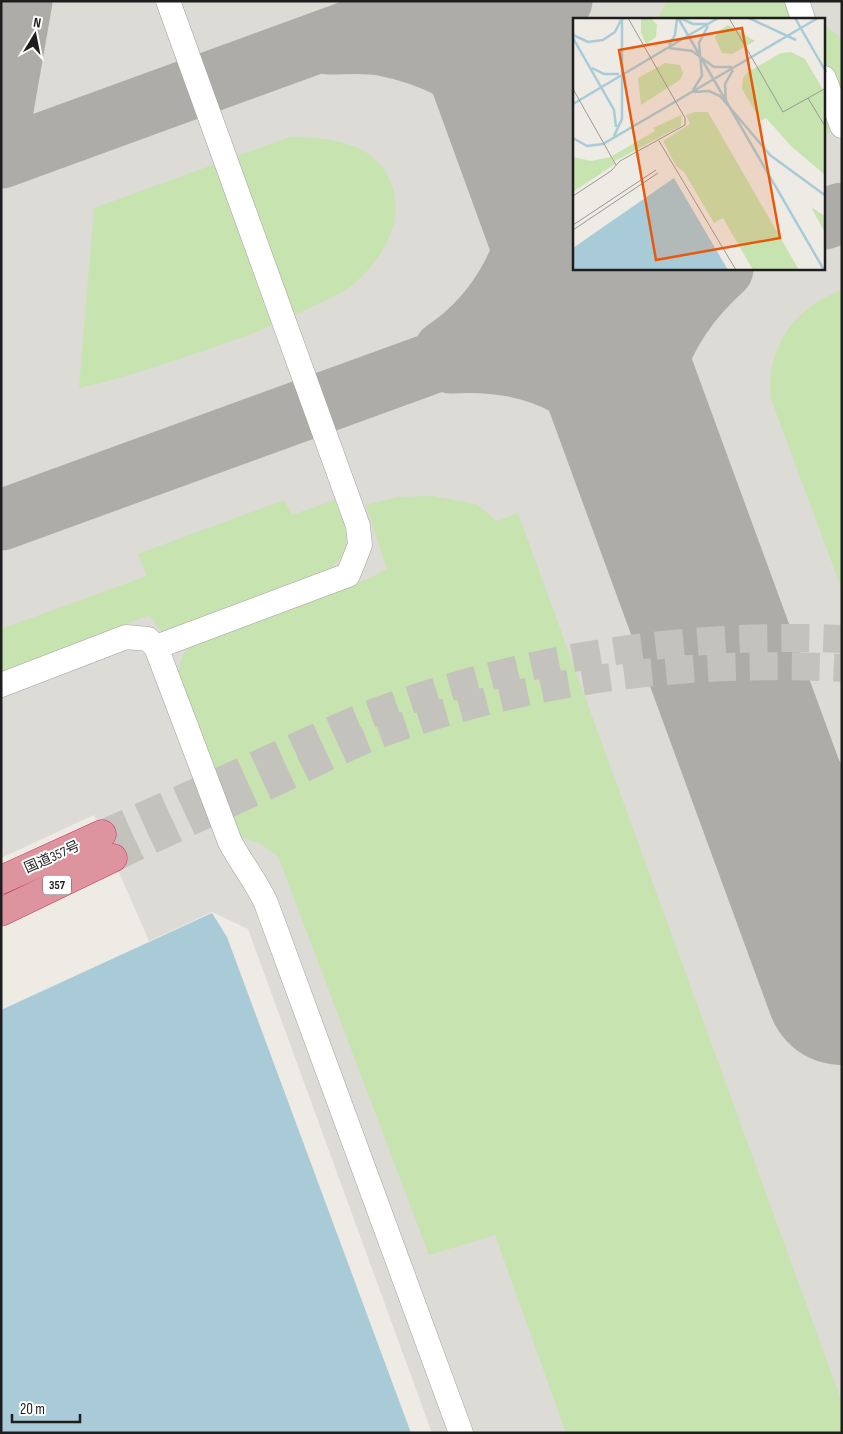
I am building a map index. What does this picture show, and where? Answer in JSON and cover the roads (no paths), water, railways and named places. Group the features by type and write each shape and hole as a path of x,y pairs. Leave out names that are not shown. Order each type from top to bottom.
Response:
{"highway":[{"name":"国道357号","path":"1,880 108,846 1,912"}],"lane":[{"path":"156,647 348,575 360,545 358,526 168,1"},
{"path":"797,1 803,18"},
{"path":"826,83 842,126"},
{"path":"1,685 126,637 148,639 156,647 230,842 239,859 254,879 266,903 461,1433"}],"water":[{"path":"212,913 227,937 411,1433 1,1433 1,1010"}],"tunnel":[{"path":"102,834 351,722 431,693 488,677 546,663 664,645 783,638 842,639"},
{"path":"113,858 360,742 444,713 499,698 612,677 669,671 726,667 842,668"}]}
